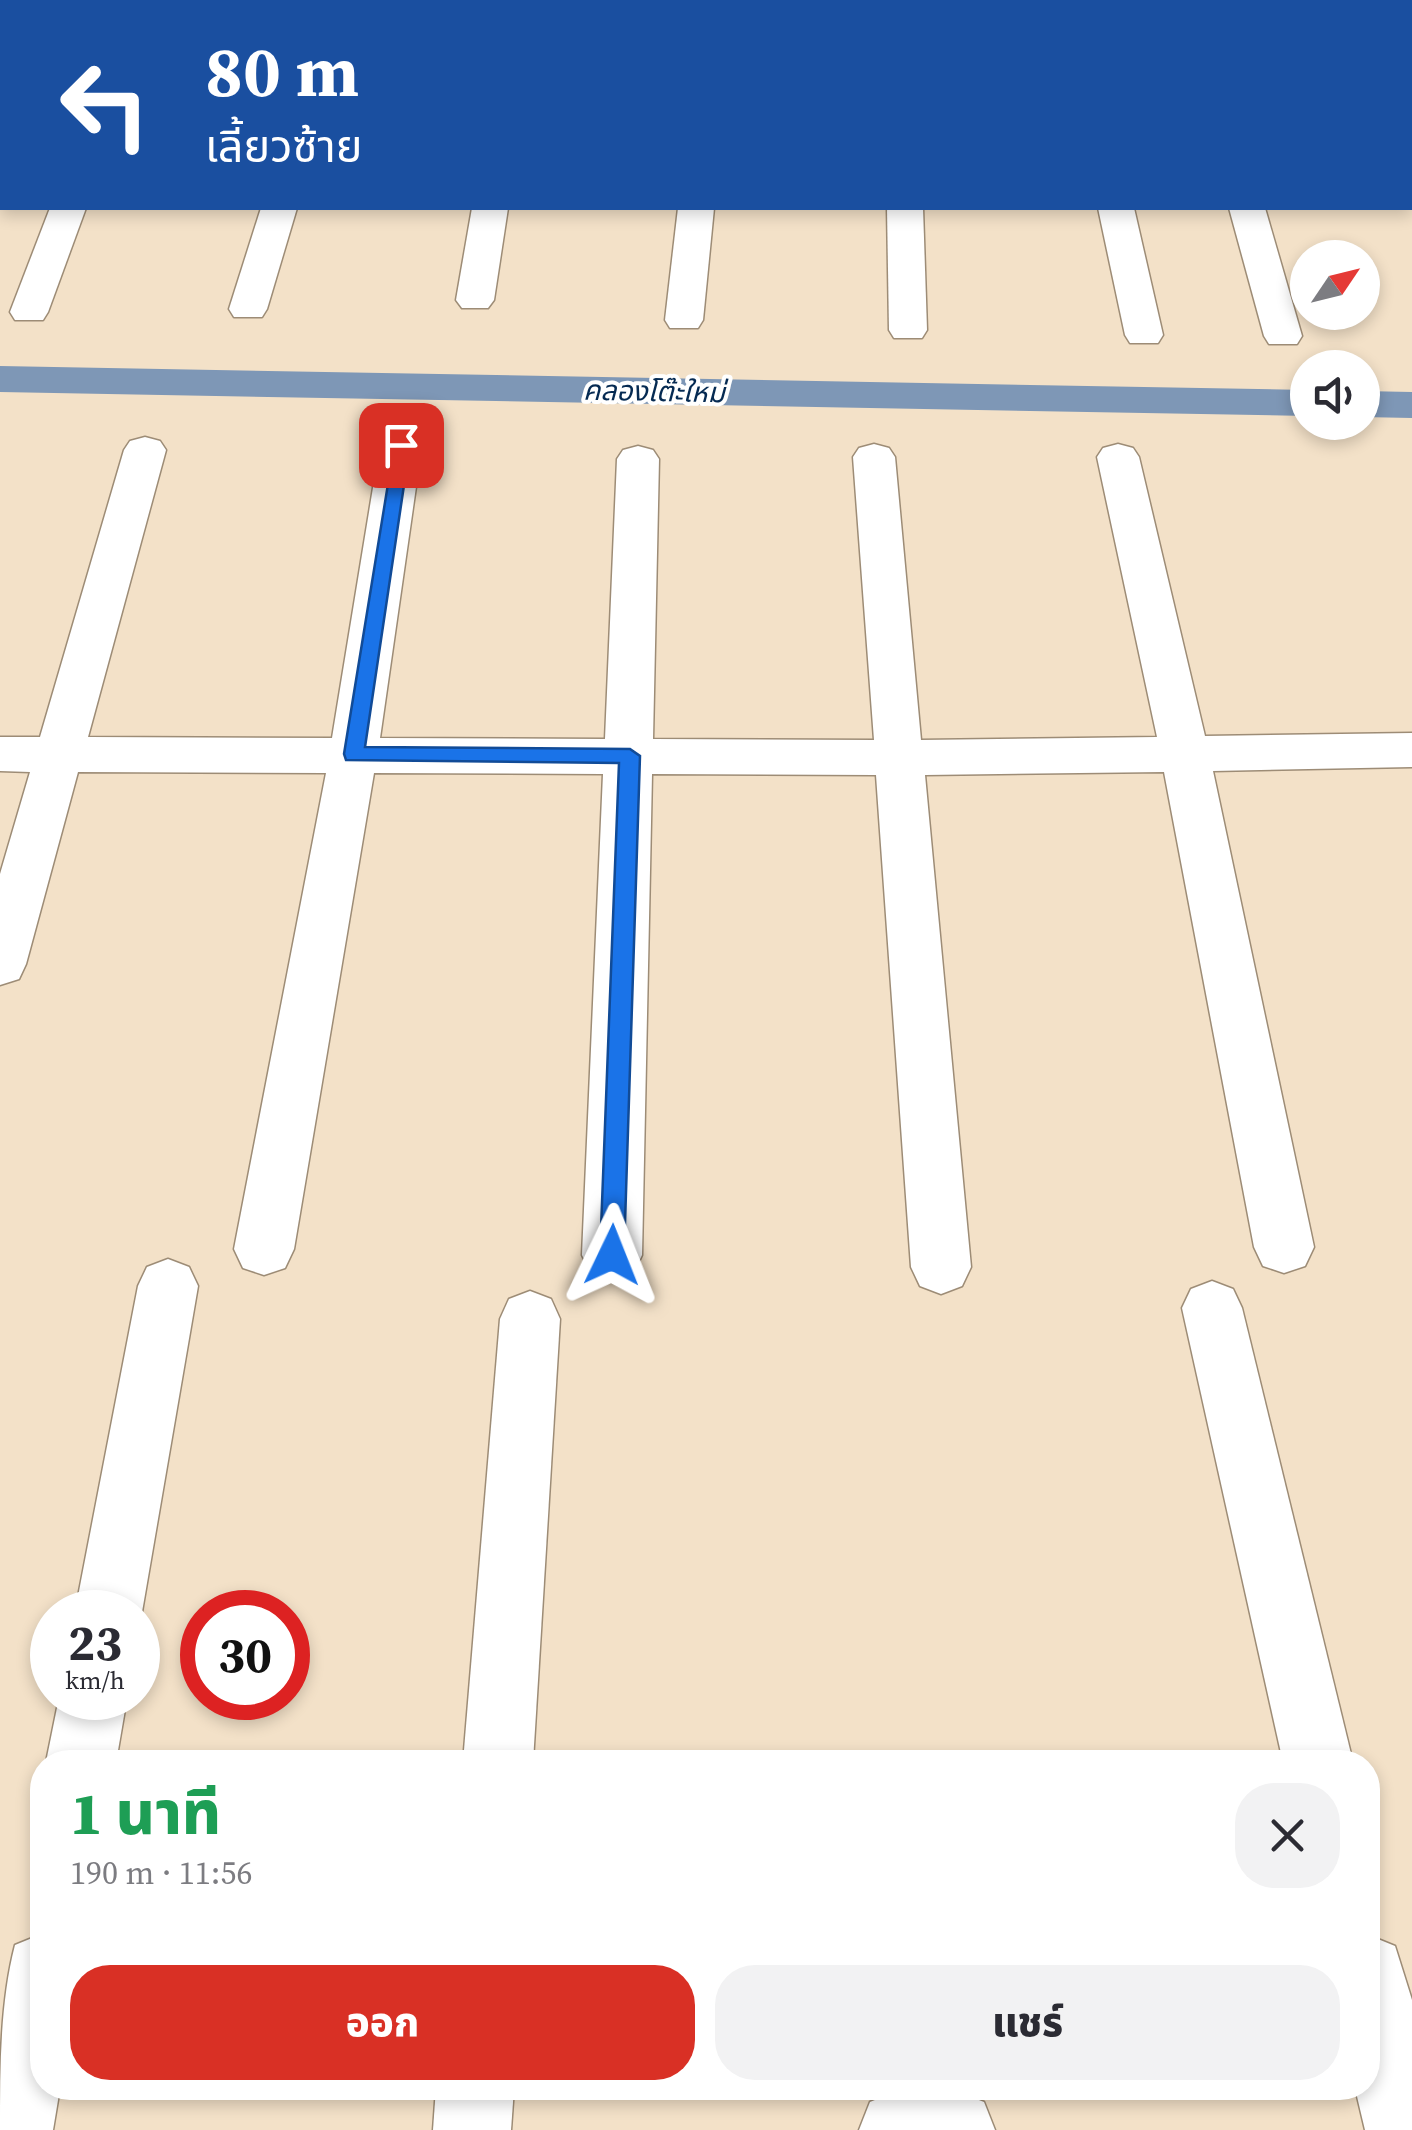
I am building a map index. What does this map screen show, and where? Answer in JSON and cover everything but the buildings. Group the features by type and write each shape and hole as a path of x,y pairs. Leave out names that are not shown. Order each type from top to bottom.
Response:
{"street":[{"path":"29,312 67,210"},
{"path":"248,310 278,210"},
{"path":"475,300 490,210"},
{"path":"684,320 696,210"},
{"path":"905,210 908,330"},
{"path":"1116,210 1144,335"},
{"path":"1248,210 1283,336"},
{"path":"264,1249 354,754 401,445"},
{"path":"0,964 145,450"},
{"path":"874,457 941,1267"},
{"path":"1118,457 1197,754 1284,1246"},
{"path":"612,1255 638,458"},
{"path":"1197,754 1210,732 1233,719 1344,716 1412,732"},
{"path":"0,754 901,757 1412,750"},
{"path":"112,1590 168,1286"},
{"path":"1212,1308 1315,1750"},
{"path":"499,1750 530,1319"},
{"path":"83,1750 88,1720"},
{"path":"1380,2025 1404,2130"},
{"path":"14,2130 30,2040"},
{"path":"472,2130 474,2100"},
{"path":"898,2130 911,2124 956,2130"}],"waterway":[{"name":"คลองโต๊ะใหม่","path":"0,379 1290,403"},
{"name":"คลองโต๊ะใหม่","path":"1380,404 1412,405"}],"route":[{"path":"401,445 354,754 630,756 612,1255"}]}
